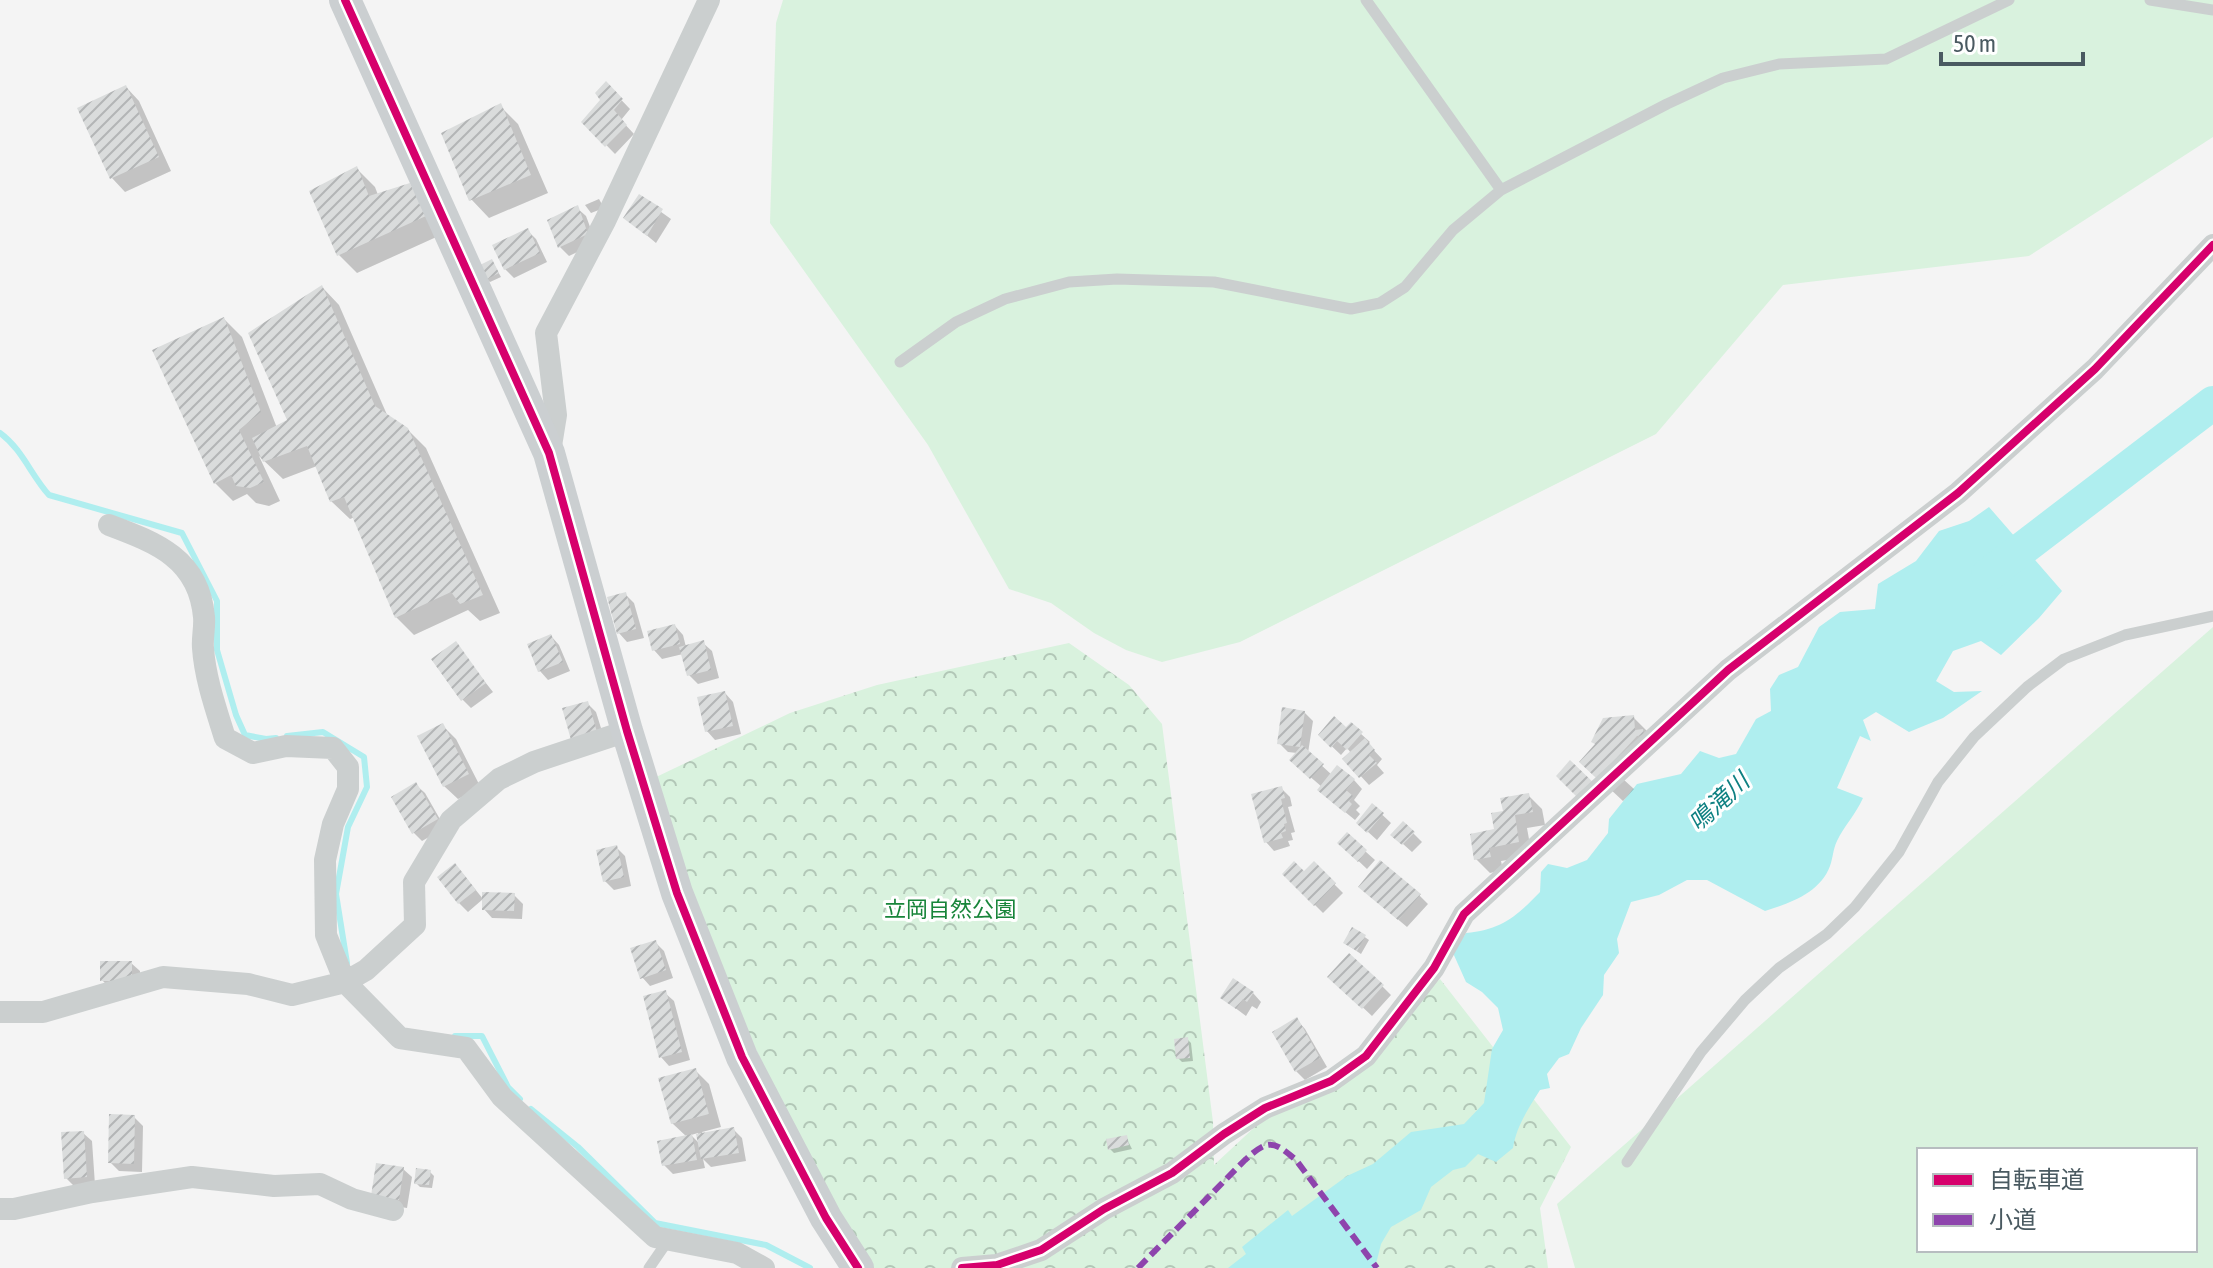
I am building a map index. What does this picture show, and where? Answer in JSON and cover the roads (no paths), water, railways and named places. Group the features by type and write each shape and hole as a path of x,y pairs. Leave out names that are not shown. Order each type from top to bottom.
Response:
{"street":[{"path":"345,0 549,453 627,731 677,893 742,1057 826,1218 858,1268"},
{"path":"549,453 556,415 546,333 605,221 709,0"},
{"path":"962,1268 997,1265 1041,1250 1104,1209 1172,1173 1265,1108 1331,1081 1366,1056 1434,968 1464,914 1728,670 1958,493 2095,369 2213,245"},
{"path":"109,525 156,543 189,571 200,597 204,619 203,648 225,738 253,753 286,746 333,748 348,767 348,789 333,824 325,860 326,935 345,982 400,1038 466,1048 502,1097 655,1237 737,1253 764,1268"},
{"path":"0,1012 43,1012 163,977 248,984 292,995 345,982 366,970 415,925 414,882 451,820 499,779 534,762 627,731"},
{"path":"0,1209 192,1177 274,1186 320,1184 352,1199 393,1210"}],"lane":[{"path":"1366,0 1501,190"},
{"path":"900,362 956,322 1005,299 1069,282 1117,279 1214,282 1351,309 1380,303 1405,287 1453,230 1501,190 1723,78 1779,64 1886,59 2009,0"},
{"path":"2150,0 2213,10"},
{"path":"1627,1162 1701,1052 1745,1000 1779,968 1827,934 1855,907 1899,852 1938,782 1985,727 2027,687 2064,659 2125,635 2213,616"},
{"path":"649,1268 669,1239"}],"water":[{"path":"1989,507 2062,591 2001,655 1981,641 1953,651 1936,681 1954,692 1982,691 1943,718 1909,732 1876,712 1863,720 1871,741 1860,736 1837,788 1863,798 1837,841 1830,866 1812,890 1765,911 1707,880 1687,880 1659,895 1631,902 1617,939 1619,953 1604,975 1603,995 1581,1028 1569,1054 1559,1058 1547,1074 1550,1088 1540,1090 1531,1104 1513,1148 1496,1162 1478,1154 1465,1167 1453,1170 1431,1187 1421,1210 1391,1227 1381,1244 1375,1268 1228,1268 1246,1254 1242,1247 1288,1210 1292,1216 1347,1176 1373,1164 1411,1132 1464,1124 1484,1103 1492,1049 1503,1030 1498,1008 1466,982 1453,953 1466,933 1499,925 1524,908 1540,892 1541,872 1548,864 1567,868 1587,860 1608,833 1609,819 1637,784 1681,774 1700,751 1719,758 1736,754 1756,719 1771,711 1770,689 1779,675 1798,667 1819,627 1840,612 1875,609 1878,584 1916,561 1939,531 1969,521"}],"waterway":[{"name":"鳴滝川","path":"1988,575 2213,403"},
{"path":"0,433 8,439 49,495 182,533 217,601 217,650 245,735 276,738"},
{"path":"287,736 323,732 364,757 367,787 348,827 336,894 347,963"},
{"path":"455,1036 482,1036 508,1087 520,1099"},
{"path":"531,1109 578,1147 655,1223 766,1245 810,1268"}],"park label":[{"name":"立岡自然公園","path":"950,909"}]}
